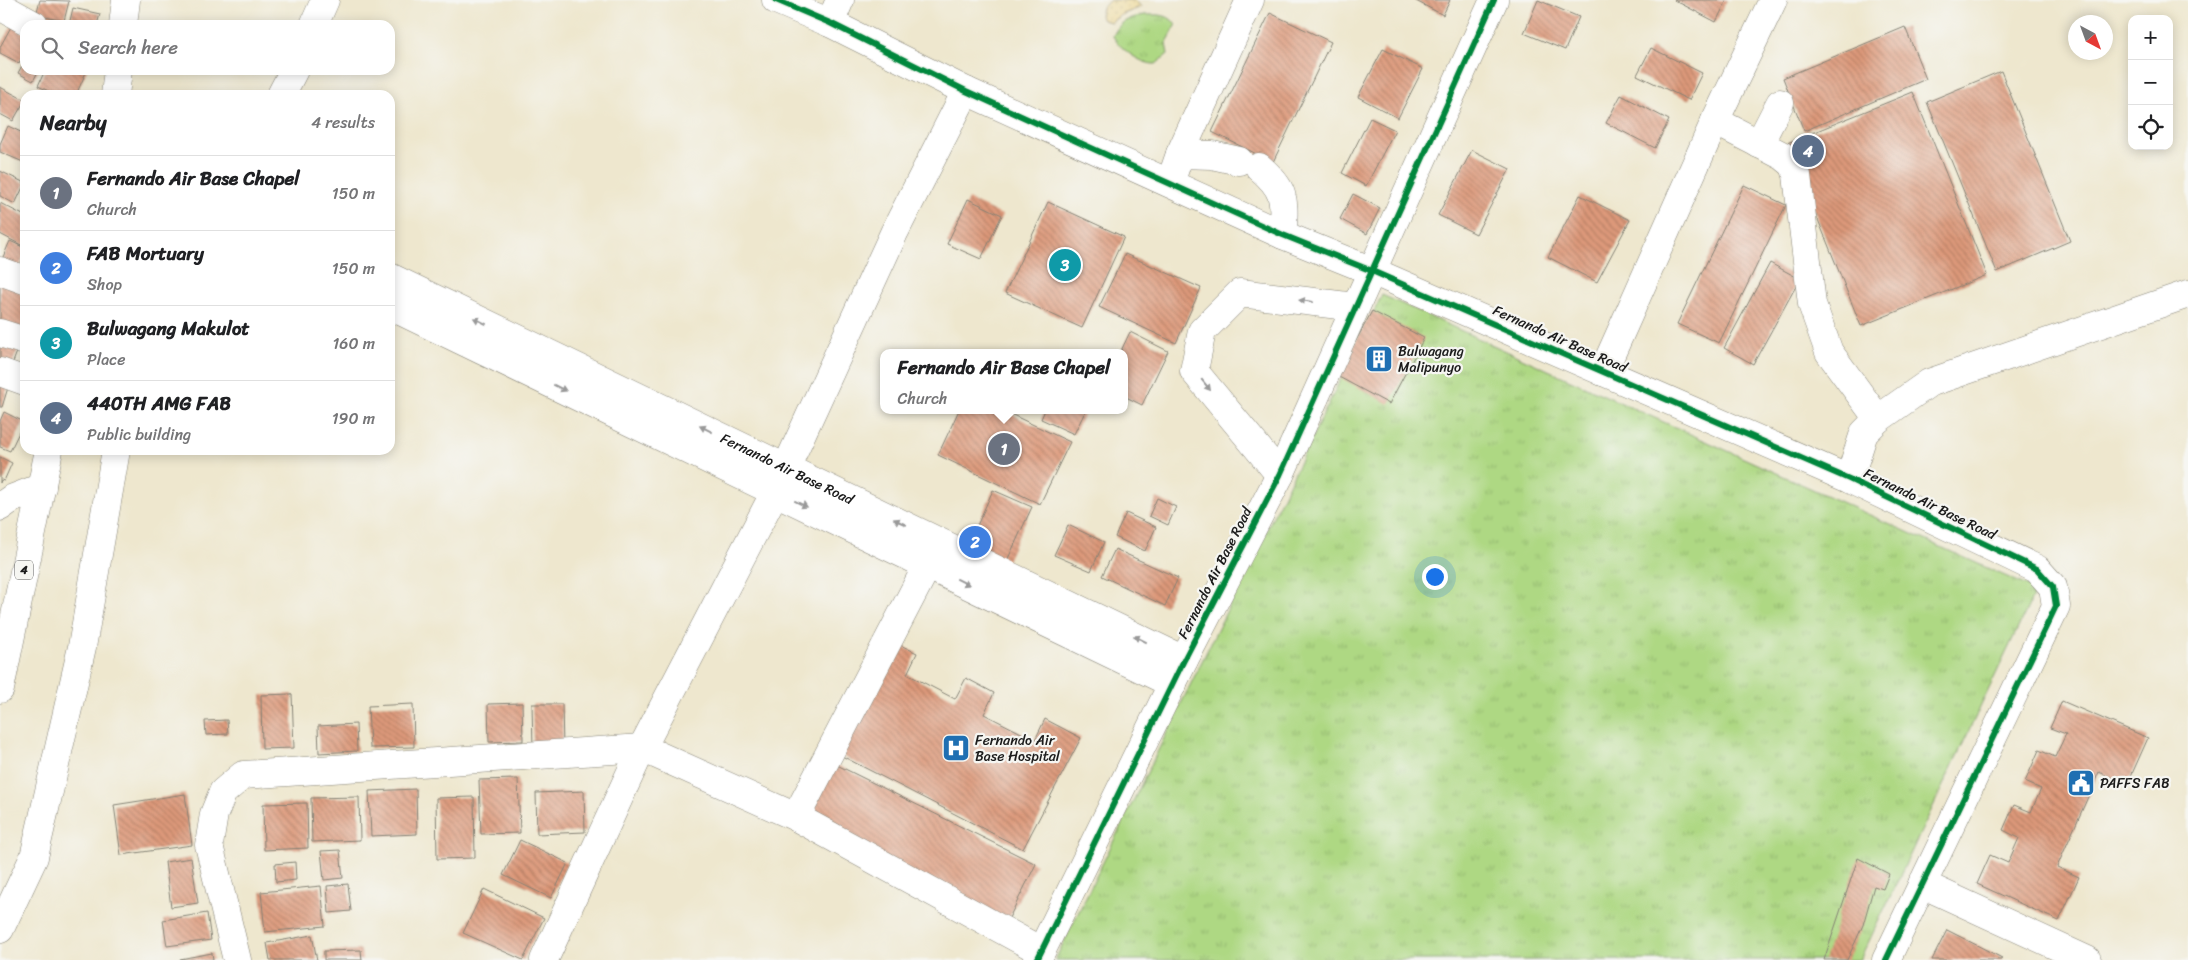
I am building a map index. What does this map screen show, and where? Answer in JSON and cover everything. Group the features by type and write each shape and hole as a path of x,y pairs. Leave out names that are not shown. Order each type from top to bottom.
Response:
{"main road":[{"path":"124,20 126,0"},
{"path":"316,20 325,0"},
{"path":"776,0 835,11 966,91 1170,182 1283,235 1372,271 1494,0"},
{"path":"1170,182 1180,154 1250,0"},
{"path":"1603,372 1715,121 1773,0"},
{"path":"0,6 25,20"},
{"path":"116,90 117,75"},
{"path":"284,90 292,75"},
{"path":"548,959 642,748 781,480 894,232 966,91"},
{"path":"1759,144 1780,103"},
{"path":"1715,121 1783,156 1794,166 1797,176 1812,304 1829,352 1878,418"},
{"path":"1180,154 1212,155 1249,164 1276,182 1284,202 1283,235"},
{"path":"0,271 20,278"},
{"name":"Fernando Air Base Road","path":"1039,955 1179,672 1280,474 1372,271 1850,479 2037,569 2053,587 2056,606 1886,960"},
{"name":"Fernando Air Base Road","path":"395,281 500,345"},
{"path":"1280,474 1194,370 1202,331 1240,293 1355,307"},
{"path":"1850,479 1864,433 1878,418 1929,383 2188,294"},
{"name":"Fernando Air Base Road","path":"395,308 500,345 536,361 781,480 928,565 1102,635 1179,672"},
{"path":"0,333 20,339"},
{"path":"0,372 20,379"},
{"name":"4","path":"0,689 48,455"},
{"path":"0,929 34,857 82,647 115,455"},
{"name":"Fernando Air Base Road","path":"781,480 939,541 1102,635"},
{"path":"0,507 11,499 42,487"},
{"path":"796,817 939,541"},
{"path":"237,960 209,845 214,814 223,792 243,775 642,748 796,817 1039,955"},
{"path":"1922,884 2087,960"}],"green space":[{"path":"1145,15 1167,17 1176,26 1166,44 1168,54 1156,64 1150,64 1138,59 1121,46 1113,36 1126,21"},
{"path":"1382,295 2036,590 1860,960 1055,960"}],"sand":[{"path":"1110,0 1135,0 1141,7 1121,15 1111,22 1103,20 1100,15 1102,8"}],"building":[{"path":"40,0 69,1 64,20 36,15"},
{"path":"1414,0 1450,0 1443,15"},
{"path":"1538,0 1579,17 1565,50 1524,33"},
{"path":"1674,0 1727,0 1716,22"},
{"path":"73,8 100,14 98,20 70,20"},
{"path":"1270,13 1331,42 1273,162 1212,132"},
{"path":"12,25 20,30 19,63 0,53 0,47"},
{"path":"1905,27 1926,79 1804,131 1783,78"},
{"path":"1651,48 1702,73 1689,100 1637,75"},
{"path":"1383,49 1423,69 1398,118 1358,97"},
{"path":"2001,71 2070,241 1997,272 1927,102"},
{"path":"22,75 36,75 33,81"},
{"path":"43,75 85,75 78,90 46,90 38,86"},
{"path":"0,87 20,97 20,109 13,121 0,114"},
{"path":"1913,92 1987,275 1861,326 1787,143"},
{"path":"1621,95 1669,120 1655,148 1606,123"},
{"path":"1370,118 1395,130 1366,186 1342,173"},
{"path":"8,126 20,132 20,161 0,152 0,144"},
{"path":"1472,150 1510,169 1476,234 1438,215"},
{"path":"0,171 20,181 20,194 15,204 0,196"},
{"path":"1744,185 1786,205 1719,343 1677,324"},
{"path":"1353,194 1380,208 1367,234 1340,219"},
{"path":"1580,195 1630,220 1597,282 1548,257"},
{"path":"968,199 1002,215 981,259 947,244"},
{"path":"1048,202 1124,237 1082,328 1005,293"},
{"path":"0,203 20,213 20,244 0,234"},
{"path":"10,241 20,246 20,266 17,273 0,264"},
{"path":"1125,254 1201,288 1176,343 1099,307"},
{"path":"1770,263 1800,279 1753,364 1724,348"},
{"path":"0,275 20,283 20,331 0,323"},
{"name":"Bulwagang Malipunyo","path":"1372,311 1424,338 1389,404 1337,376"},
{"path":"1130,332 1168,351 1142,405 1128,398 1128,349 1122,349"},
{"path":"0,336 20,344 10,370 0,366"},
{"path":"0,378 10,381 2,407 0,407"},
{"path":"4,412 20,420 20,430 10,451 0,447 0,421"},
{"path":"957,414 1010,414 1070,442 1040,504 938,455"},
{"path":"1043,414 1084,414 1074,434 1041,419"},
{"path":"0,457 12,463 4,481 1,480 0,483"},
{"path":"993,490 1032,507 1005,565 967,548"},
{"path":"1157,498 1176,507 1168,525 1149,516"},
{"path":"1126,513 1156,527 1145,551 1115,537"},
{"path":"1068,525 1104,542 1091,571 1054,555"},
{"path":"1115,549 1178,578 1165,606 1102,576"},
{"path":"896,643 917,653 907,674 955,699 966,678 994,693 984,714 1035,740 1045,719 1081,738 1023,849 838,754"},
{"path":"292,694 294,748 262,749 261,695"},
{"path":"2062,701 2148,738 2127,785 2099,772 2057,867 2079,877 2059,921 1977,884 1990,855 2008,863 2019,838 2003,830 2014,805 2031,812 2041,789 2025,782 2039,750 2055,757 2066,734 2050,728"},
{"path":"522,703 523,741 489,742 488,704"},
{"path":"413,704 414,747 370,748 368,706"},
{"path":"532,704 562,704 563,747 533,748"},
{"path":"227,720 228,734 206,735 205,721"},
{"path":"356,724 357,751 319,753 318,726"},
{"path":"835,764 1036,864 1007,922 806,822"},
{"path":"518,779 520,833 481,834 479,780"},
{"path":"416,789 417,834 371,836 369,791"},
{"path":"584,791 585,832 537,834 536,793"},
{"path":"185,794 192,845 121,855 114,805"},
{"path":"359,797 360,840 312,842 311,798"},
{"path":"474,797 475,858 437,859 436,798"},
{"path":"307,803 308,848 264,850 263,804"},
{"path":"520,840 568,863 551,898 503,875"},
{"path":"340,850 343,878 324,880 321,851"},
{"path":"191,858 198,903 171,907 165,862"},
{"path":"1858,858 1889,874 1883,889 1874,886 1863,925 1847,960 1824,960"},
{"path":"295,862 296,880 276,882 275,864"},
{"path":"348,884 351,911 329,913 327,886"},
{"path":"321,886 325,926 265,932 261,892"},
{"path":"484,889 544,918 523,960 463,933"},
{"path":"207,913 211,940 167,946 163,920"},
{"path":"1947,930 2002,958 2001,960 1932,960"},
{"path":"312,935 317,960 270,960 267,943"},
{"path":"361,950 362,960 324,960 324,951"},
{"path":"212,953 213,960 180,960 180,959"}],"cycle path":[{"path":"776,0 830,23 966,91 1283,235 1372,271 1849,479 2037,569 2053,587 2056,606 1886,960"},
{"path":"1037,960 1184,660 1280,475 1494,0"}],"place":[{"name":"440TH AMG FAB","path":"1808,151"},
{"name":"Bulwagang Makulot","path":"1065,265"},
{"name":"Bulwagang Malipunyo","path":"1379,359"},
{"name":"Fernando Air Base Chapel","path":"1004,449"},
{"name":"FAB Mortuary","path":"975,542"},
{"name":"Fernando Air Base Hospital","path":"956,748"},
{"name":"PAFFS FAB","path":"2081,783"}]}
